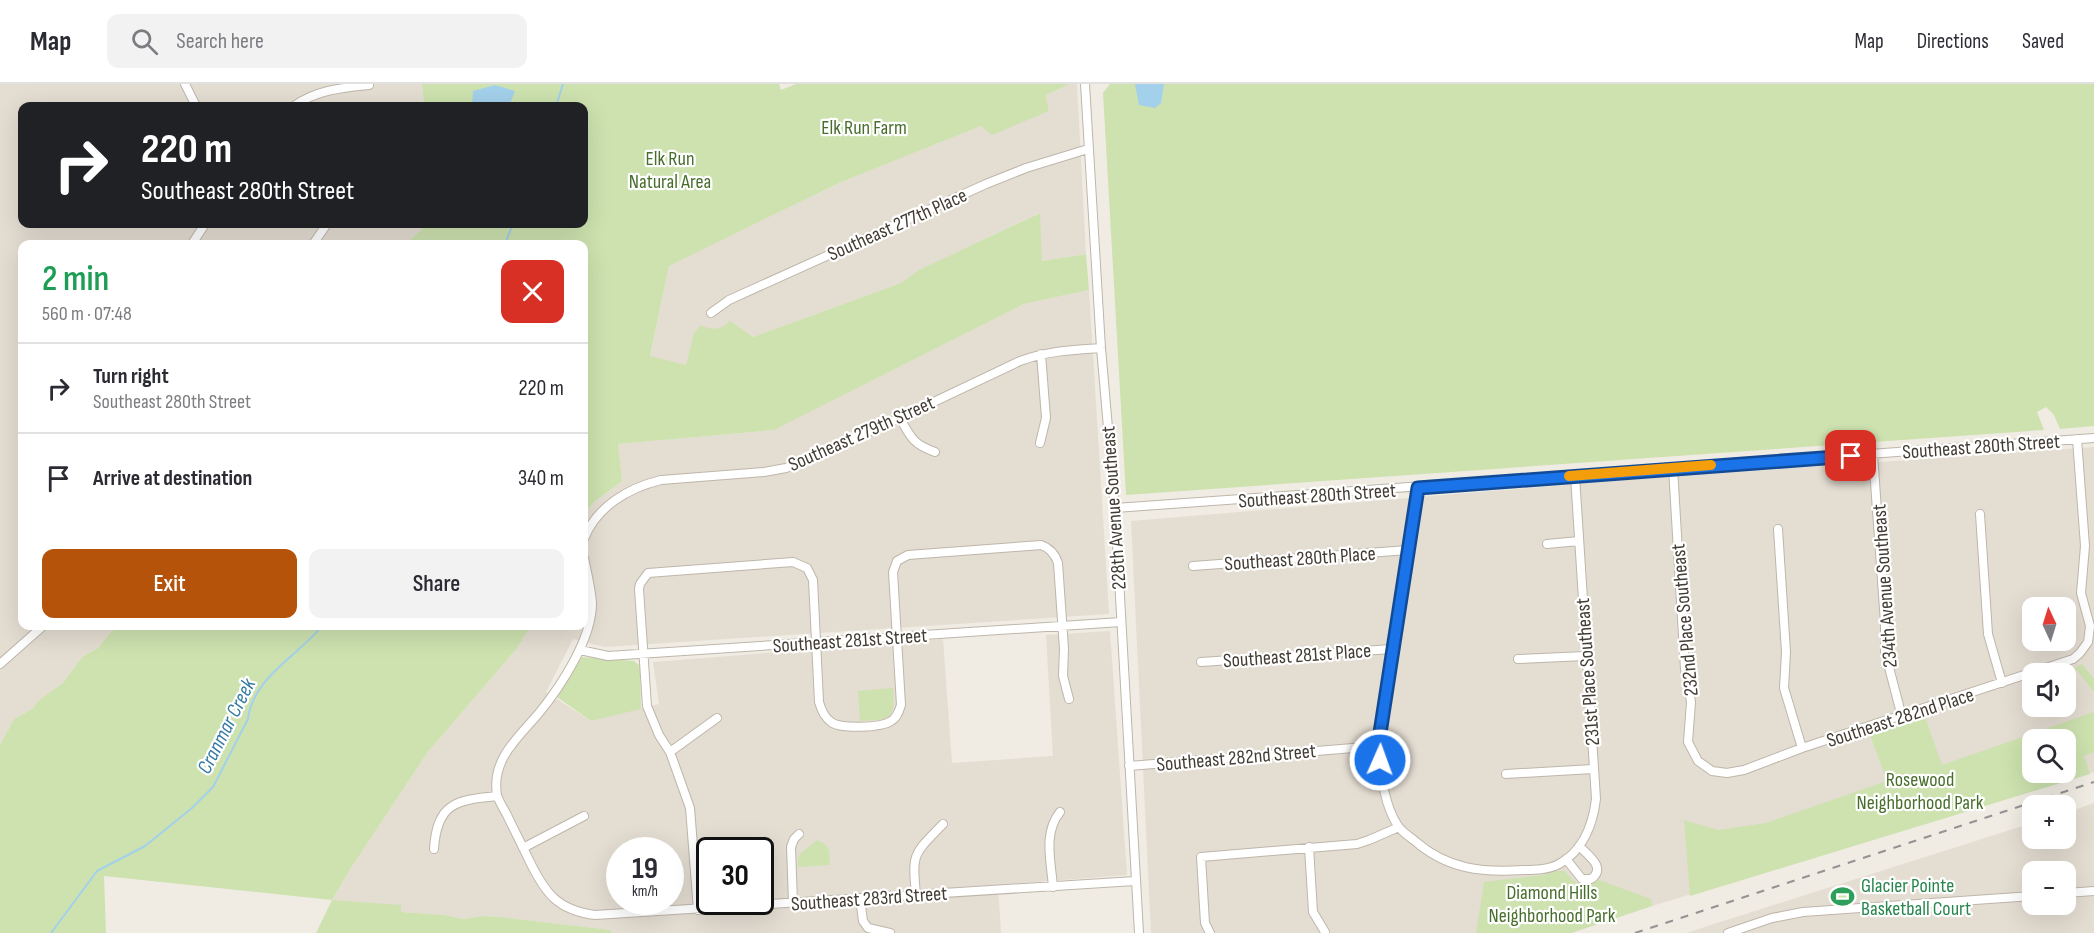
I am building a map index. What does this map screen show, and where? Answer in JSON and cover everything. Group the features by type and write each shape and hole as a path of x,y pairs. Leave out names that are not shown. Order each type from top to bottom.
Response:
{"street":[{"path":"185,84 194,102"},
{"name":"228th Avenue Southeast","path":"1085,84 1101,348 1115,508 1139,933"},
{"path":"300,102 332,89 369,85"},
{"name":"Southeast 277th Place","path":"711,313 729,300 986,183 1026,168 1088,150"},
{"name":"Southeast 279th Street","path":"588,530 591,523 615,500 646,483 786,468 900,418 1020,361 1041,354 1101,348"},
{"path":"1040,443 1046,418 1041,354"},
{"path":"900,418 912,440 921,447 935,452"},
{"name":"Southeast 280th Street","path":"1115,508 2094,438"},
{"name":"Southeast 282nd Place","path":"1705,767 1719,772 1736,772 2073,659 2080,653 2088,642 2090,626 2081,593 2085,546 2077,439"},
{"name":"234th Avenue Southeast","path":"1874,454 1886,623 1885,652 1902,717"},
{"name":"232nd Place Southeast","path":"1673,468 1685,669 1691,702 1687,733 1688,742 1694,754 1705,767"},
{"name":"231st Place Southeast","path":"1566,859 1587,836 1594,815 1596,799 1575,476"},
{"path":"1418,488 1378,746 1386,795 1399,826 1426,850 1446,862 1468,869 1493,872 1539,869 1558,865 1566,859 1583,879 1591,879 1596,876 1597,865 1579,846"},
{"path":"1980,514 1988,634 2002,683"},
{"path":"1778,529 1786,652 1784,688 1802,748"},
{"path":"1547,543 1579,541"},
{"path":"696,880 692,819 686,792 670,752 659,735 647,706 639,589 648,573 793,562 807,568 813,580 819,702 830,722 844,727 883,724 894,719 901,705 893,572 897,561 908,555 1041,545 1053,552 1058,562 1063,626 1063,676 1069,699"},
{"name":"Southeast 280th Place","path":"1193,566 1408,550"},
{"path":"588,573 592,604 588,625"},
{"name":"Southeast 281st Street","path":"580,650 608,656 1121,622"},
{"path":"0,664 38,630"},
{"path":"584,816 523,848 497,796 498,772 507,748 540,712 557,688 580,650 586,630"},
{"name":"Southeast 281st Place","path":"1201,662 1392,649"},
{"path":"1518,659 1586,656"},
{"path":"670,752 717,718"},
{"name":"Southeast 282nd Street","path":"1129,766 1378,746"},
{"path":"1506,774 1593,769"},
{"path":"434,849 438,821 449,809 464,801 497,796"},
{"path":"1053,887 1049,833 1060,812"},
{"path":"916,895 915,857 919,849 942,824"},
{"path":"1210,933 1205,923 1201,856 1357,844 1399,826"},
{"path":"794,903 791,847 799,834"},
{"name":"Southeast 283rd Street","path":"523,848 543,888 558,903 568,908 595,915 696,910"},
{"path":"1309,848 1313,912 1325,932"},
{"name":"Southeast 283rd Street","path":"774,904 1135,881"},
{"path":"2076,892 2094,891"},
{"path":"1728,933 1772,918 1803,912 2022,897"},
{"path":"860,898 864,921 868,928 890,933"}],"shaded area":[{"path":"0,84 422,84 424,102 18,102 18,228 423,228 410,240 18,240 18,630 114,630 98,648 82,657 63,683 39,700 32,709 14,719 0,745"},
{"path":"1070,84 1077,84 1086,254 1042,261 1039,213 920,270 901,283 753,337 686,365 650,357 669,266 839,183 981,126 1049,111 1046,95"},
{"path":"1089,290 1109,614 605,647 573,639 546,692 591,721 659,704 653,662 943,639 952,763 1053,756 1046,635 1110,631 1127,875 998,885 1001,933 611,933 610,930 500,917 483,916 463,919 445,915 401,912 401,906 332,900 427,753 517,648 528,630 588,630 588,509 622,481 618,444 774,430 1024,304"},
{"path":"2094,447 2094,772 2076,777 2076,729 2022,729 2022,783 2058,783 1652,906 1571,933 1151,933 1131,521 1627,480"},
{"path":"2094,803 2094,933 1686,933 2022,826 2022,849 2076,849 2076,809"}],"green space":[{"name":"Elk Run Natural Area","path":"422,84 779,84 781,90 796,84 1070,84 1046,95 1049,111 992,135 981,126 839,183 669,266 650,356 686,365 694,333 701,325 716,329 730,321 753,337 901,283 919,270 1040,213 1042,261 1086,254 1089,290 1024,304 774,430 618,444 622,481 588,509 588,240 410,240 423,228 588,228 588,102 424,102"},
{"path":"1110,84 2094,84 2094,426 2060,429 2054,415 2046,407 2037,412 2044,430 1126,495 1103,93"},
{"path":"114,630 528,630 517,648 427,753 332,900 104,876 106,933 0,933 0,745 14,719 32,709 39,700 63,683 82,657 98,648"},
{"path":"582,657 634,661 639,665 641,709 591,721 557,697"},
{"path":"2082,664 2094,679 2094,692 2076,669"},
{"path":"893,688 893,707 889,716 879,720 860,721 858,691"},
{"name":"Rosewood Neighborhood Park","path":"2094,712 2094,752 2084,756 2090,774 2076,778 2076,729 2045,729"},
{"name":"Rosewood Neighborhood Park","path":"1925,717 1942,765 2022,737 2022,783 2060,783 1690,896 1684,820 1718,830 1766,823 1887,781 1870,735"},
{"path":"816,840 827,846 830,865 798,867 801,854"},
{"name":"Diamond Hills Neighborhood Park","path":"1565,871 1572,880 1580,884 1594,883 1599,880 1651,899 1652,906 1571,933 1476,933 1484,882 1543,875"},
{"name":"Glacier Pointe Basketball Court","path":"1852,890 1853,899 1833,901 1833,892"},
{"path":"332,900 401,905 401,912 445,915 463,919 483,916 500,917 611,930 611,933 316,933"}],"water":[{"path":"1135,84 1164,84 1161,103 1155,108 1139,105"},
{"path":"495,85 515,91 511,102 472,102 473,91"}],"waterway":[{"name":"Cranmar Creek","path":"557,102 563,84"},
{"name":"Cranmar Creek","path":"507,240 511,228"},
{"name":"Cranmar Creek","path":"51,933 97,871 145,846 192,808 213,787 248,719 258,691 267,679 318,630"}],"railway":[{"path":"1635,933 2094,782"}],"slow traffic":[{"path":"1569,476 1711,465"}],"place":[{"name":"Glacier Pointe Basketball Court","path":"1843,896"}],"route":[{"path":"1380,760 1378,746 1418,488 1851,456"}],"park label":[{"name":"Elk Run Farm","path":"864,127"}]}
